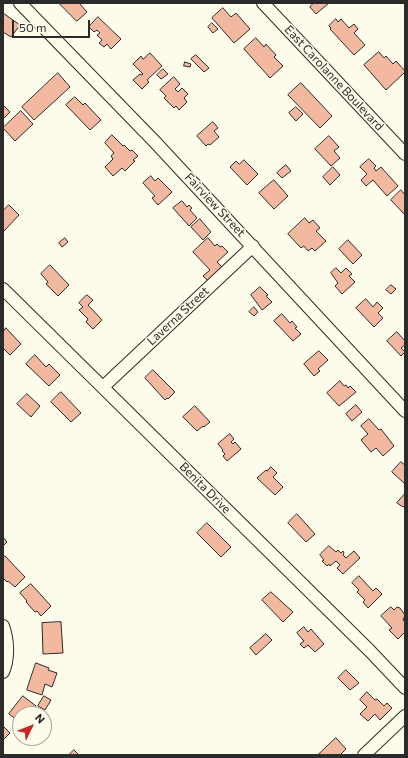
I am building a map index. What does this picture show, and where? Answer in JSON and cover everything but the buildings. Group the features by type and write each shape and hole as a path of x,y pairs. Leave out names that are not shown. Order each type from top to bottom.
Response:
{"street":[{"name":"Fairview Street","path":"20,3 156,142 405,411"},
{"name":"East Carolanne Boulevard","path":"263,3 405,154"},
{"name":"Laverna Street","path":"103,387 253,246"},
{"name":"Benita Drive","path":"3,289 405,688"},
{"path":"3,626 7,649 7,659 3,672"},
{"path":"364,755 405,716"}]}
